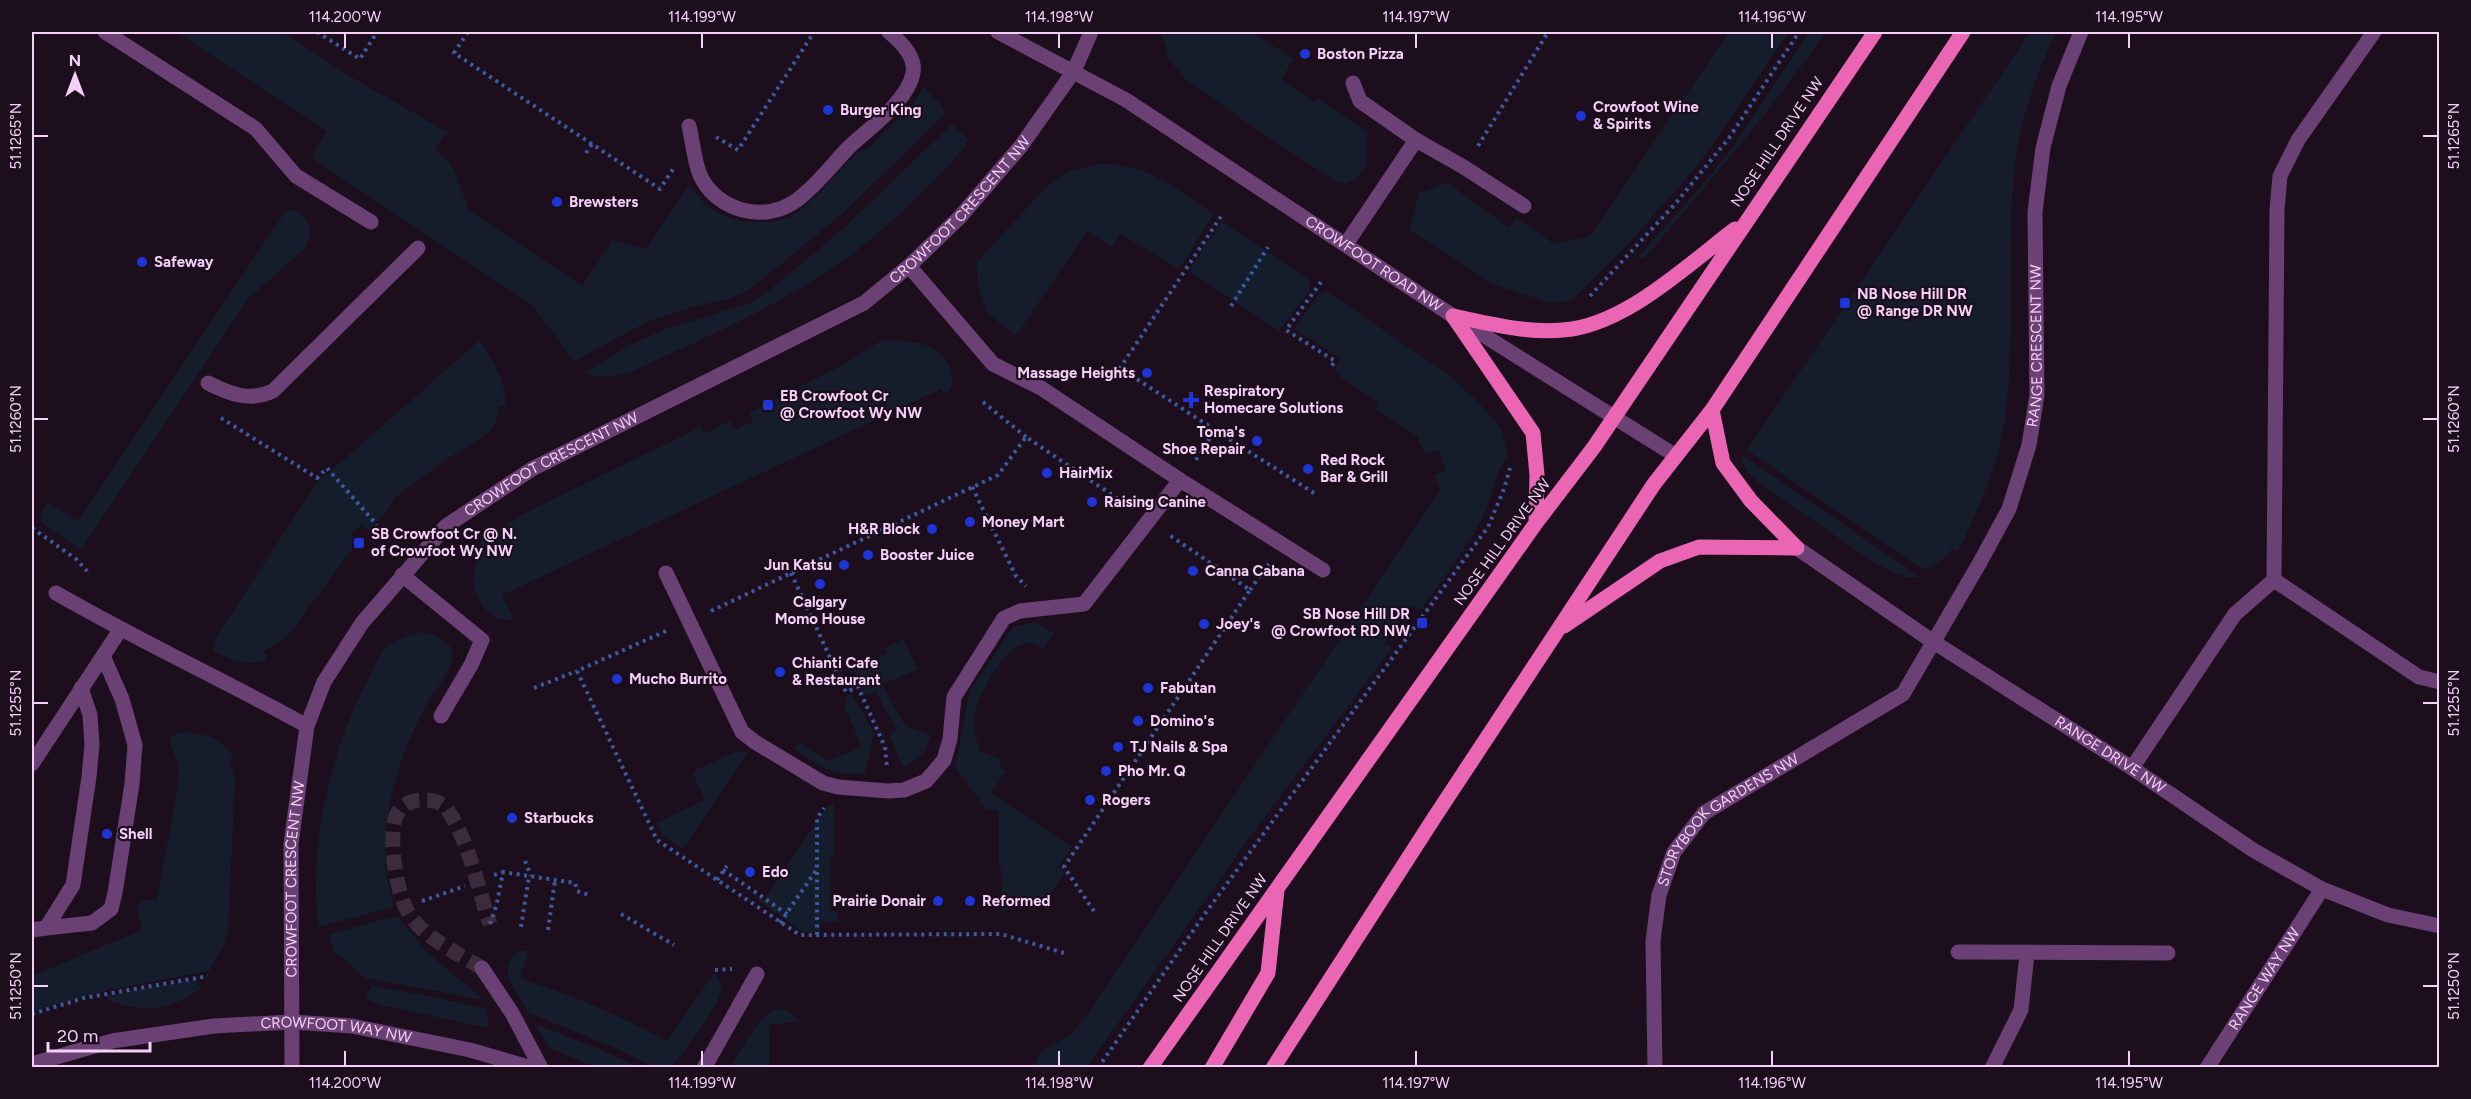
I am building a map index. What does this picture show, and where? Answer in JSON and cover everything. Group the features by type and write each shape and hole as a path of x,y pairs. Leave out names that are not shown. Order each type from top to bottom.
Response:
{"main road":[{"name":"NOSE HILL DRIVE NW","path":"1150,1068 1536,523 1615,417 1875,32"},
{"path":"1273,1068 1654,484 1712,410 1963,32"},
{"path":"1453,316 1519,330 1571,330 1603,321 1637,303 1745,222"},
{"path":"1453,316 1533,433 1537,475 1536,523"},
{"path":"1712,410 1723,463 1751,501 1797,548"},
{"path":"1557,631 1660,561 1699,547 1797,548"},
{"path":"1212,1068 1268,972 1278,887"}],"street":[{"path":"105,32 256,129 296,176 371,222"},
{"path":"689,126 700,175 714,197 732,207 753,213 776,209 796,201 890,109 909,86 914,70 909,54 889,32"},
{"name":"CROWFOOT ROAD NW","path":"998,32 1126,100 1453,316 1676,456"},
{"name":"CROWFOOT CRESCENT NW","path":"292,1068 291,844 307,726 331,672 362,623 446,526 532,469 864,303 909,266 959,218 1021,146 1074,71 1091,32"},
{"name":"RANGE CRESCENT NW","path":"1932,641 2009,509 2029,445 2037,395 2035,212 2043,148 2059,86 2081,32"},
{"path":"2132,768 2235,614 2274,580 2277,210 2280,176 2298,140 2374,32"},
{"path":"1353,83 1360,101 1416,140 1464,167 1524,206"},
{"path":"1346,244 1416,140"},
{"path":"208,383 231,394 241,396 262,396 273,391 418,248"},
{"path":"909,266 993,363 1041,388 1180,480 1323,570"},
{"path":"666,573 742,732 823,783 838,787 904,790 926,781 944,760 950,740 954,698 1004,618 1020,611 1084,604 1180,480"},
{"name":"RANGE DRIVE NW","path":"1797,548 1932,641 2132,768 2253,850 2322,889 2388,915 2439,926"},
{"path":"402,575 482,640 471,665 441,716"},
{"path":"2274,580 2419,676 2439,682"},
{"path":"56,593 120,630 255,697 307,726"},
{"path":"32,764 120,630"},
{"name":"STORYBOOK GARDENS NW","path":"1655,1068 1653,941 1659,895 1674,852 1704,813 1903,694 1932,641"},
{"path":"39,929 93,923 111,909 115,892 132,784 135,745 122,699 103,656"},
{"path":"39,929 73,885 93,745 90,714 81,688"},
{"name":"RANGE WAY NW","path":"2207,1068 2322,889"},
{"path":"1958,952 2168,953"},
{"path":"1992,1068 2021,1011 2027,954"},
{"path":"483,968 512,1013 541,1068"},
{"path":"704,1068 757,974"},
{"name":"CROWFOOT WAY NW","path":"32,1064 112,1041 214,1026 292,1022 352,1026 470,1050 532,1068"}],"path":[{"path":"316,32 360,59 377,32"},
{"path":"468,32 454,53 660,189 676,164"},
{"path":"711,134 738,150 814,32"},
{"path":"1474,153 1548,32"},
{"path":"1581,300 1589,297 1676,203 1716,154 1799,32"},
{"path":"586,153 592,144"},
{"path":"1222,215 1120,368 1314,493"},
{"path":"1231,306 1268,247"},
{"path":"1321,282 1286,330 1335,361 1331,368"},
{"path":"983,402 1026,437 1250,590"},
{"path":"219,417 316,478 327,468 377,525"},
{"path":"1194,463 1215,430"},
{"path":"534,688 689,621 998,475 1026,437"},
{"path":"1098,1068 1204,915 1488,527 1504,489 1513,459"},
{"path":"972,487 1016,576 1050,609"},
{"path":"32,528 76,559 88,572"},
{"path":"1094,911 1064,867 1282,545"},
{"path":"791,573 846,692 858,687 885,747 888,791"},
{"path":"577,671 657,840 800,935 1001,934 1064,953"},
{"path":"817,935 817,818 838,787"},
{"path":"521,927 530,876 525,861"},
{"path":"780,923 818,867"},
{"path":"717,879 725,868 786,914"},
{"path":"490,924 503,872"},
{"path":"494,875 503,872 575,883 577,891 589,895"},
{"path":"548,930 555,879"},
{"path":"422,901 465,886"},
{"path":"621,914 674,945"},
{"path":"32,1014 84,998 208,976"}],"shaded area":[{"path":"176,32 283,32 348,75 447,132 435,150 449,161 469,210 582,286 613,240 646,249 689,185 708,208 738,221 769,222 790,217 805,207 857,153 869,148 910,107 924,87 940,104 945,114 841,215 749,290 729,299 696,306 649,321 574,361 532,305 311,158 327,131"},
{"path":"1160,32 1252,32 1293,59 1281,80 1315,102 1318,98 1367,132 1366,167 1356,179 1346,184 1338,182 1277,144 1184,78 1165,54 1167,49"},
{"path":"1729,32 1789,32 1701,161 1634,238 1572,300 1550,303 1493,284 1410,230 1419,193 1448,183 1509,228 1516,218 1554,244 1590,236"},
{"path":"1809,32 1826,32 1760,120 1643,260 1639,256 1709,177 1736,142"},
{"path":"2030,32 2056,32 2032,93 2022,125 2016,157 2011,220 2009,379 2003,430 1988,483 1958,552 1952,548 1947,557 1924,570 1747,450"},
{"path":"952,124 969,140 957,157 892,220 837,265 755,313 633,371 609,377 585,372 632,344 666,329 752,302 771,289 845,227"},
{"path":"1099,164 1117,165 1147,173 1173,186 1214,214 1179,269 1121,234 1112,247 1087,231 1016,336 986,312 978,286 976,263 1049,184 1068,172"},
{"path":"296,210 305,218 310,228 310,238 304,249 248,299 81,550 44,525 41,521 42,513 48,502 78,521 285,212"},
{"path":"1222,221 1310,280 1309,291 1279,331 1189,271"},
{"path":"1326,291 1448,374 1496,421 1502,433 1508,457 1499,472 1480,522 1456,561 1420,611 1411,606 1385,643 1392,648 1250,837 1087,1067 1033,1067 1042,1051 1073,1033 1088,1013 1440,490 1434,475 1446,470 1438,450 1425,454 1417,436 1375,409 1379,402 1339,377 1340,374 1335,370 1341,359 1295,329 1317,296"},
{"path":"480,340 498,371 504,388 506,406 500,406 494,426 489,432 394,498 389,508 368,531 361,525 351,534 357,542 286,638 264,651 267,660 252,663 239,662 213,651 216,637 317,483"},
{"path":"882,340 929,346 944,357 953,381 945,395 941,389 502,595 514,620 492,616 480,602 476,594 474,576 481,539 531,510 701,427 704,434 730,421 734,430 753,422 749,413 846,363"},
{"path":"1744,456 1920,577 1895,574 1872,561 1760,484 1740,460"},
{"path":"1035,622 1054,633 1043,649 1032,643 1023,644 1005,658 992,676 977,705 974,718 975,733 980,751 1002,760 999,766 1006,771 991,793 1072,847 1059,867 1065,873 1048,897 1002,912 999,811 986,810 955,766 970,691 1013,627"},
{"path":"421,632 443,639 450,647 452,658 448,671 427,703 413,732 395,781 386,831 385,857 394,907 318,927 316,895 320,830 334,764 344,733 382,651 394,641"},
{"path":"903,639 918,669 882,684 905,726 931,735 921,755 903,767 889,734 897,731 876,692 864,695 853,669 887,653 885,648"},
{"path":"852,694 874,733 865,773 843,773 827,769 794,749 799,741 828,761 862,747 844,705 847,703 844,697"},
{"path":"182,732 211,737 234,756 229,761 235,779 226,941 209,971 107,990 32,1012 32,976 142,930 137,906 142,900 157,900 177,791 179,767 170,742 173,735"},
{"path":"736,751 748,752 685,847 681,848 664,837 656,823 705,800 692,772"},
{"path":"834,804 834,857 830,857 830,911 837,912 838,922 821,922 821,932 803,932 759,901 760,898 764,900 827,806"},
{"path":"397,916 428,953 484,1000 366,978 335,953 329,934"},
{"path":"529,951 520,978 595,1006 667,1041 714,973 720,980 721,990 707,1018 672,1067 654,1067 613,1047 529,1013 508,978 508,965 514,954"},
{"path":"195,979 202,988 179,1001 157,1008 122,1005 109,1001 107,996"},
{"path":"372,986 486,1009 489,1028 380,1005 365,998"},
{"path":"778,1008 790,1012 799,1022 773,1024 769,1027 769,1067 730,1067 763,1018"},
{"path":"535,1024 638,1067 595,1067 549,1048"}],"tunnel":[{"path":"482,968 430,936 413,920 407,910 400,890 393,850 396,816 405,805 418,800 429,800 447,809 462,836 490,924"}],"place":[{"name":"Boston Pizza","path":"1305,54"},
{"name":"Burger King","path":"828,110"},
{"name":"Crowfoot Wine & Spirits","path":"1581,116"},
{"name":"Brewsters","path":"557,202"},
{"name":"Safeway","path":"142,262"},
{"name":"NB Nose Hill DR @ Range DR NW","path":"1845,303"},
{"name":"Massage Heights","path":"1147,373"},
{"name":"Respiratory Homecare Solutions","path":"1191,400"},
{"name":"EB Crowfoot Cr @ Crowfoot Wy NW","path":"768,405"},
{"name":"Toma's Shoe Repair","path":"1257,441"},
{"name":"Red Rock Bar & Grill","path":"1308,469"},
{"name":"HairMix","path":"1047,473"},
{"name":"Raising Canine","path":"1092,502"},
{"name":"Money Mart","path":"970,522"},
{"name":"H&R Block","path":"932,529"},
{"name":"SB Crowfoot Cr @ N. of Crowfoot Wy NW","path":"359,543"},
{"name":"Booster Juice","path":"868,555"},
{"name":"Jun Katsu","path":"844,565"},
{"name":"Canna Cabana","path":"1193,571"},
{"name":"Calgary Momo House","path":"820,584"},
{"name":"SB Nose Hill DR @ Crowfoot RD NW","path":"1422,623"},
{"name":"Joey's","path":"1204,624"},
{"name":"Chianti Cafe & Restaurant","path":"780,672"},
{"name":"Mucho Burrito","path":"617,679"},
{"name":"Fabutan","path":"1148,688"},
{"name":"Domino's","path":"1138,721"},
{"name":"TJ Nails & Spa","path":"1118,747"},
{"name":"Pho Mr. Q","path":"1106,771"},
{"name":"Rogers","path":"1090,800"},
{"name":"Starbucks","path":"512,818"},
{"name":"Shell","path":"107,834"},
{"name":"Edo","path":"750,872"},
{"name":"Prairie Donair","path":"938,901"},
{"name":"Reformed","path":"970,901"}]}
